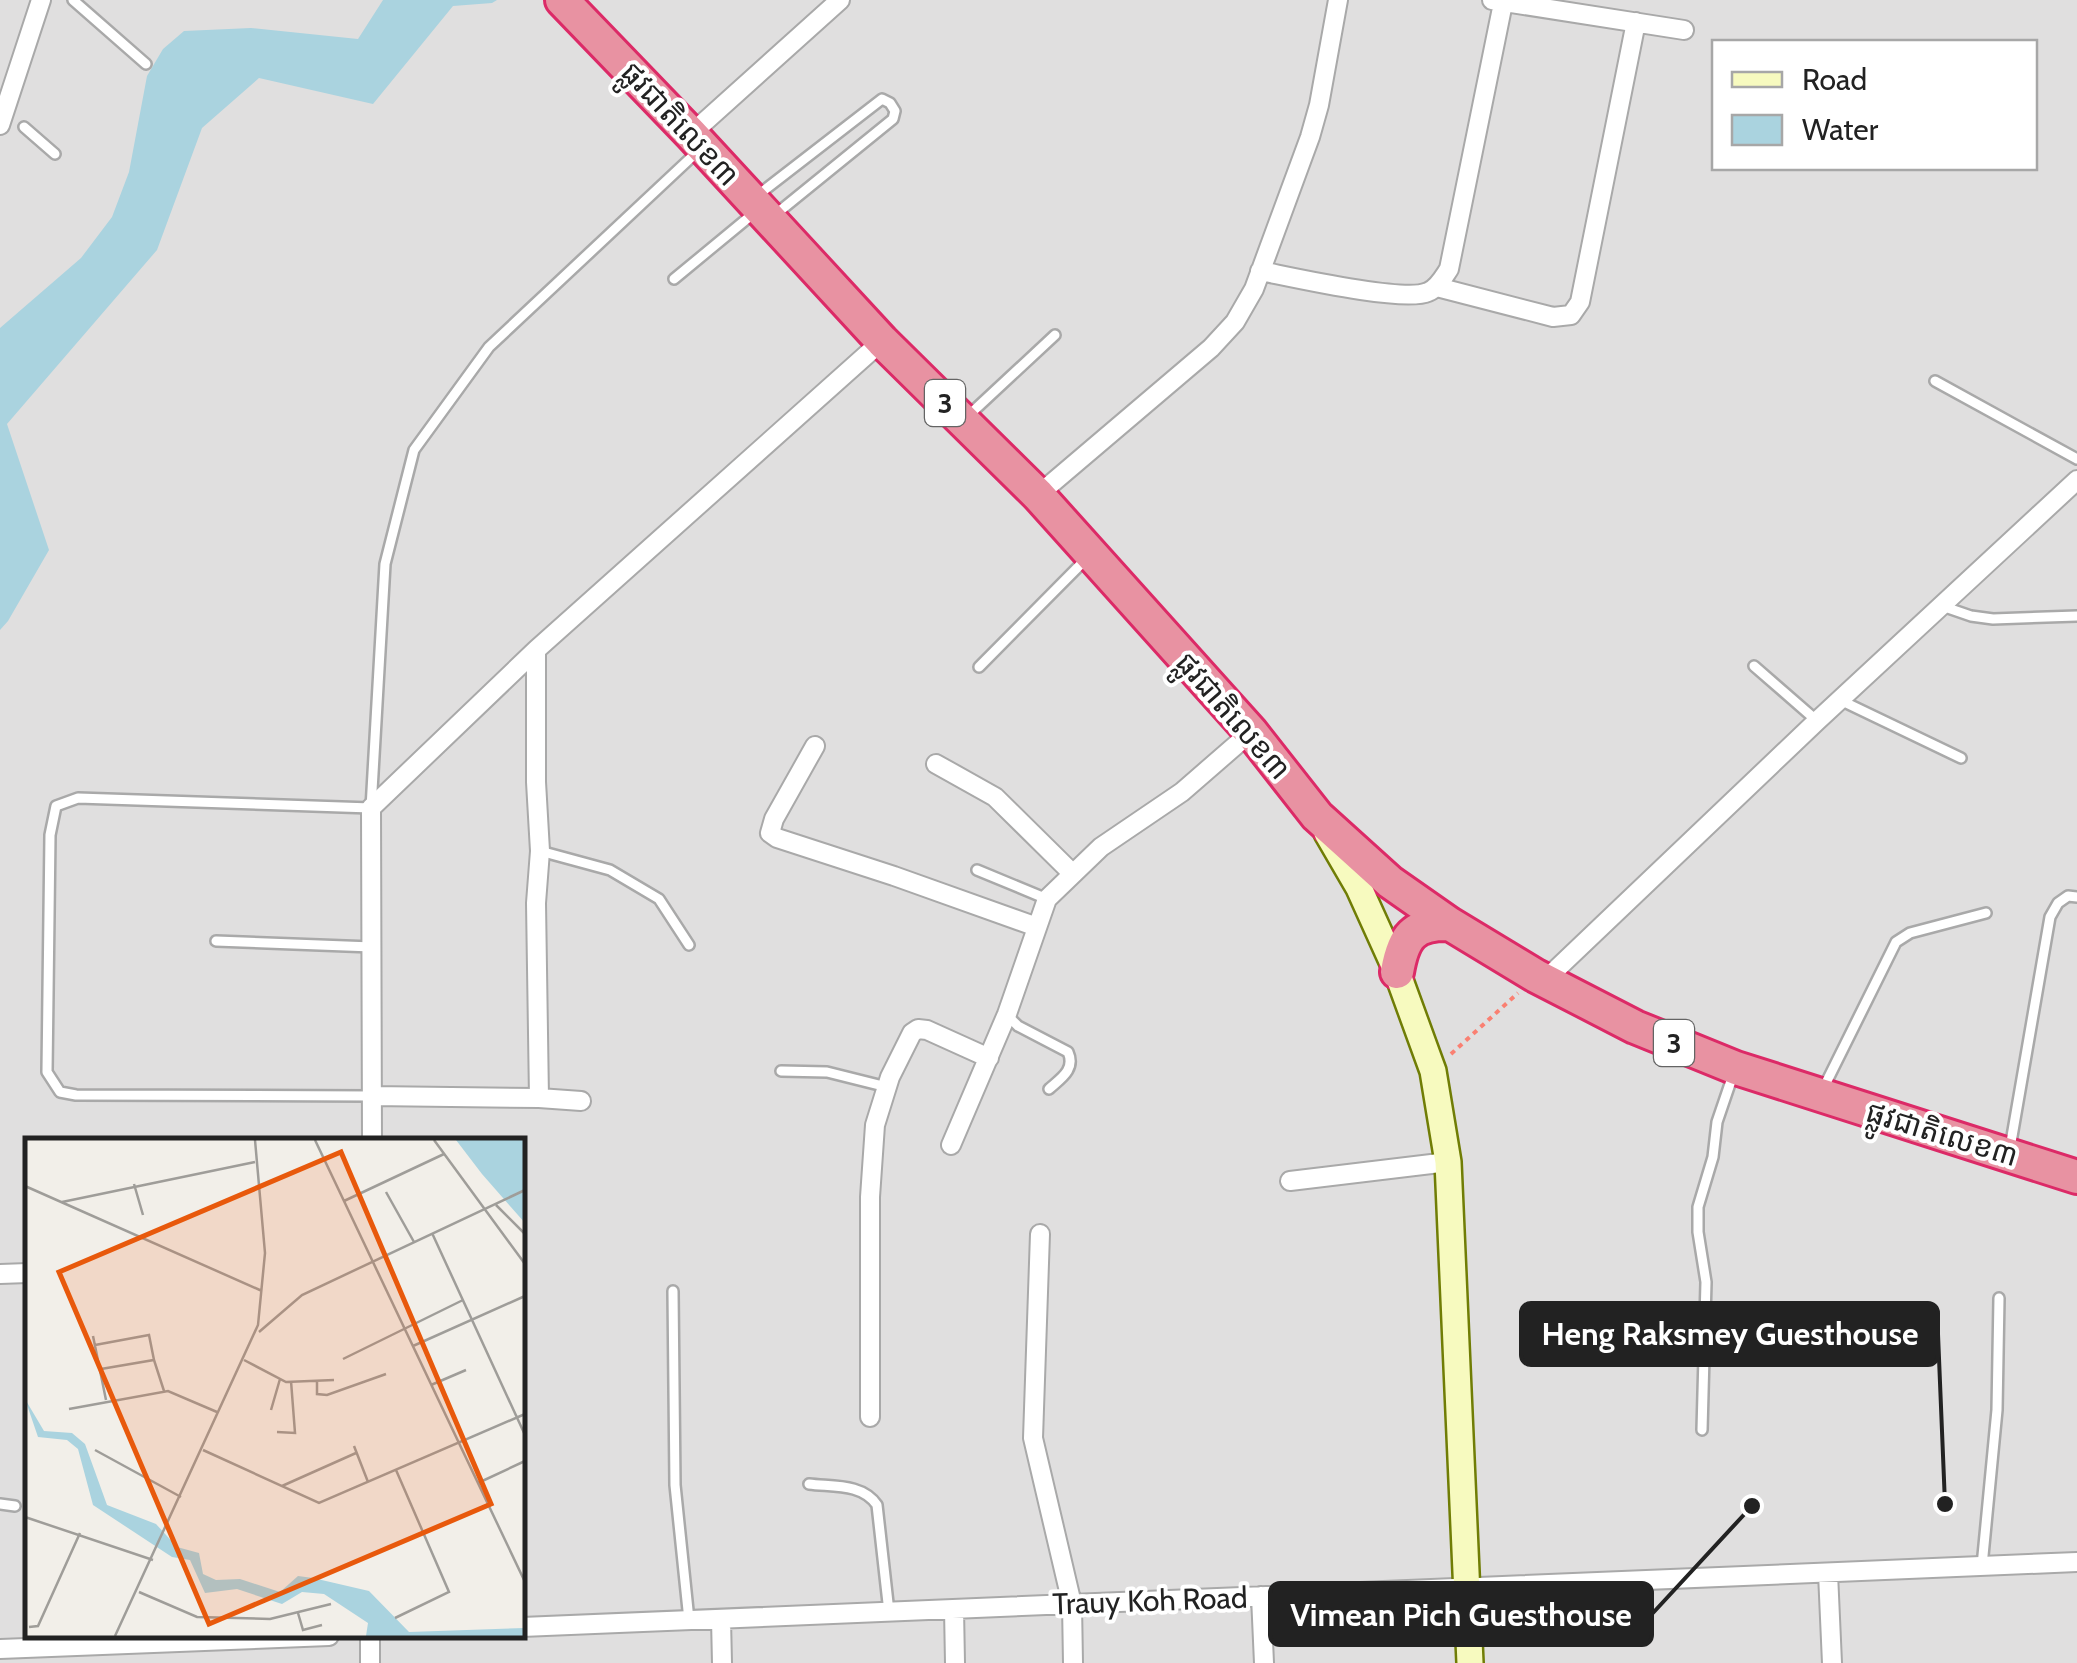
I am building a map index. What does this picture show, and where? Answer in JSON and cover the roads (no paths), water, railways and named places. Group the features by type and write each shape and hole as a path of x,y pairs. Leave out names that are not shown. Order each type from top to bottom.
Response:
{"highway":[{"name":"ផ្លូវជាតិលេខ៣","path":"562,0 882,341 1038,495 1250,732 1316,816 1390,882 1450,924 1540,978 1634,1026 1736,1068 2077,1177"},
{"path":"1397,972 1401,948 1412,933 1429,923 1450,924"}],"street":[{"path":"6,117 41,0"},
{"path":"696,140 840,0"},
{"path":"1038,495 1211,348 1235,322 1254,289 1310,137 1338,0"},
{"path":"1260,271 1378,292 1424,295 1437,287 1449,269 1497,1 1684,30"},
{"path":"1437,287 1553,316 1570,316 1580,302 1636,22"},
{"path":"372,1138 371,808 536,650 882,341"},
{"path":"1540,978 2077,480"},
{"path":"536,650 539,1098"},
{"path":"951,1145 1007,1014 1047,899 1101,847 1182,792 1250,732"},
{"path":"815,746 770,833 1037,927"},
{"path":"936,764 994,797 1072,873"},
{"path":"1316,816 1360,888 1397,972 1433,1071 1448,1162 1470,1663"},
{"path":"870,1416 870,1197 874,1125 887,1087 912,1033 918,1029 989,1058"},
{"path":"372,1096 580,1102"},
{"path":"1290,1181 1448,1162"},
{"path":"1040,1234 1032,1438 1072,1604 1073,1663"},
{"path":"0,1274 25,1273"},
{"name":"Trauy Koh Road","path":"525,1627 2077,1562"},
{"path":"1828,1573 1832,1663"},
{"path":"1261,1596 1264,1663"},
{"path":"954,1610 955,1663"},
{"path":"721,1619 722,1663"},
{"path":"0,1649 134,1654 167,1639 221,1638"}],"lane":[{"path":"73,0 146,64"},
{"path":"674,278 760,209 882,99 890,103 895,111 893,119 760,209"},
{"path":"24,126 55,154"},
{"path":"372,1096 60,1092 47,1072 50,835 56,806 78,798 371,808 385,564 414,450 489,347 696,140"},
{"path":"962,420 1055,335"},
{"path":"1935,381 2077,459"},
{"path":"979,667 1090,554"},
{"path":"1942,606 1994,619 2077,616"},
{"path":"1754,666 1817,722"},
{"path":"1840,700 1961,758"},
{"path":"540,851 610,870 659,899 689,945"},
{"path":"977,870 1047,899"},
{"path":"2008,1155 2050,918 2058,903 2068,896 2077,897"},
{"path":"1819,1096 1896,942 1910,933 1986,913"},
{"path":"216,941 372,946"},
{"path":"1007,1014 1018,1026 1068,1052 1072,1060 1068,1072 1049,1089"},
{"path":"1702,1430 1706,1282 1698,1207 1713,1157 1718,1122 1736,1068"},
{"path":"781,1071 827,1072 887,1087"},
{"path":"672,1291 675,1485 689,1620"},
{"path":"1982,1566 1997,1410 1999,1298"},
{"path":"808,1484 856,1489 871,1496 876,1505 889,1612"},
{"path":"0,1504 15,1506"}],"water":[{"path":"383,0 497,0 453,6 373,104 259,78 202,128 157,250 7,424 49,550 0,630 0,328 81,258 112,217 129,172 147,76 163,49 184,31 251,28 358,39"}],"place":[{"name":"Heng Raksmey Guesthouse","path":"1945,1504"},
{"name":"Vimean Pich Guesthouse","path":"1752,1506"}]}
